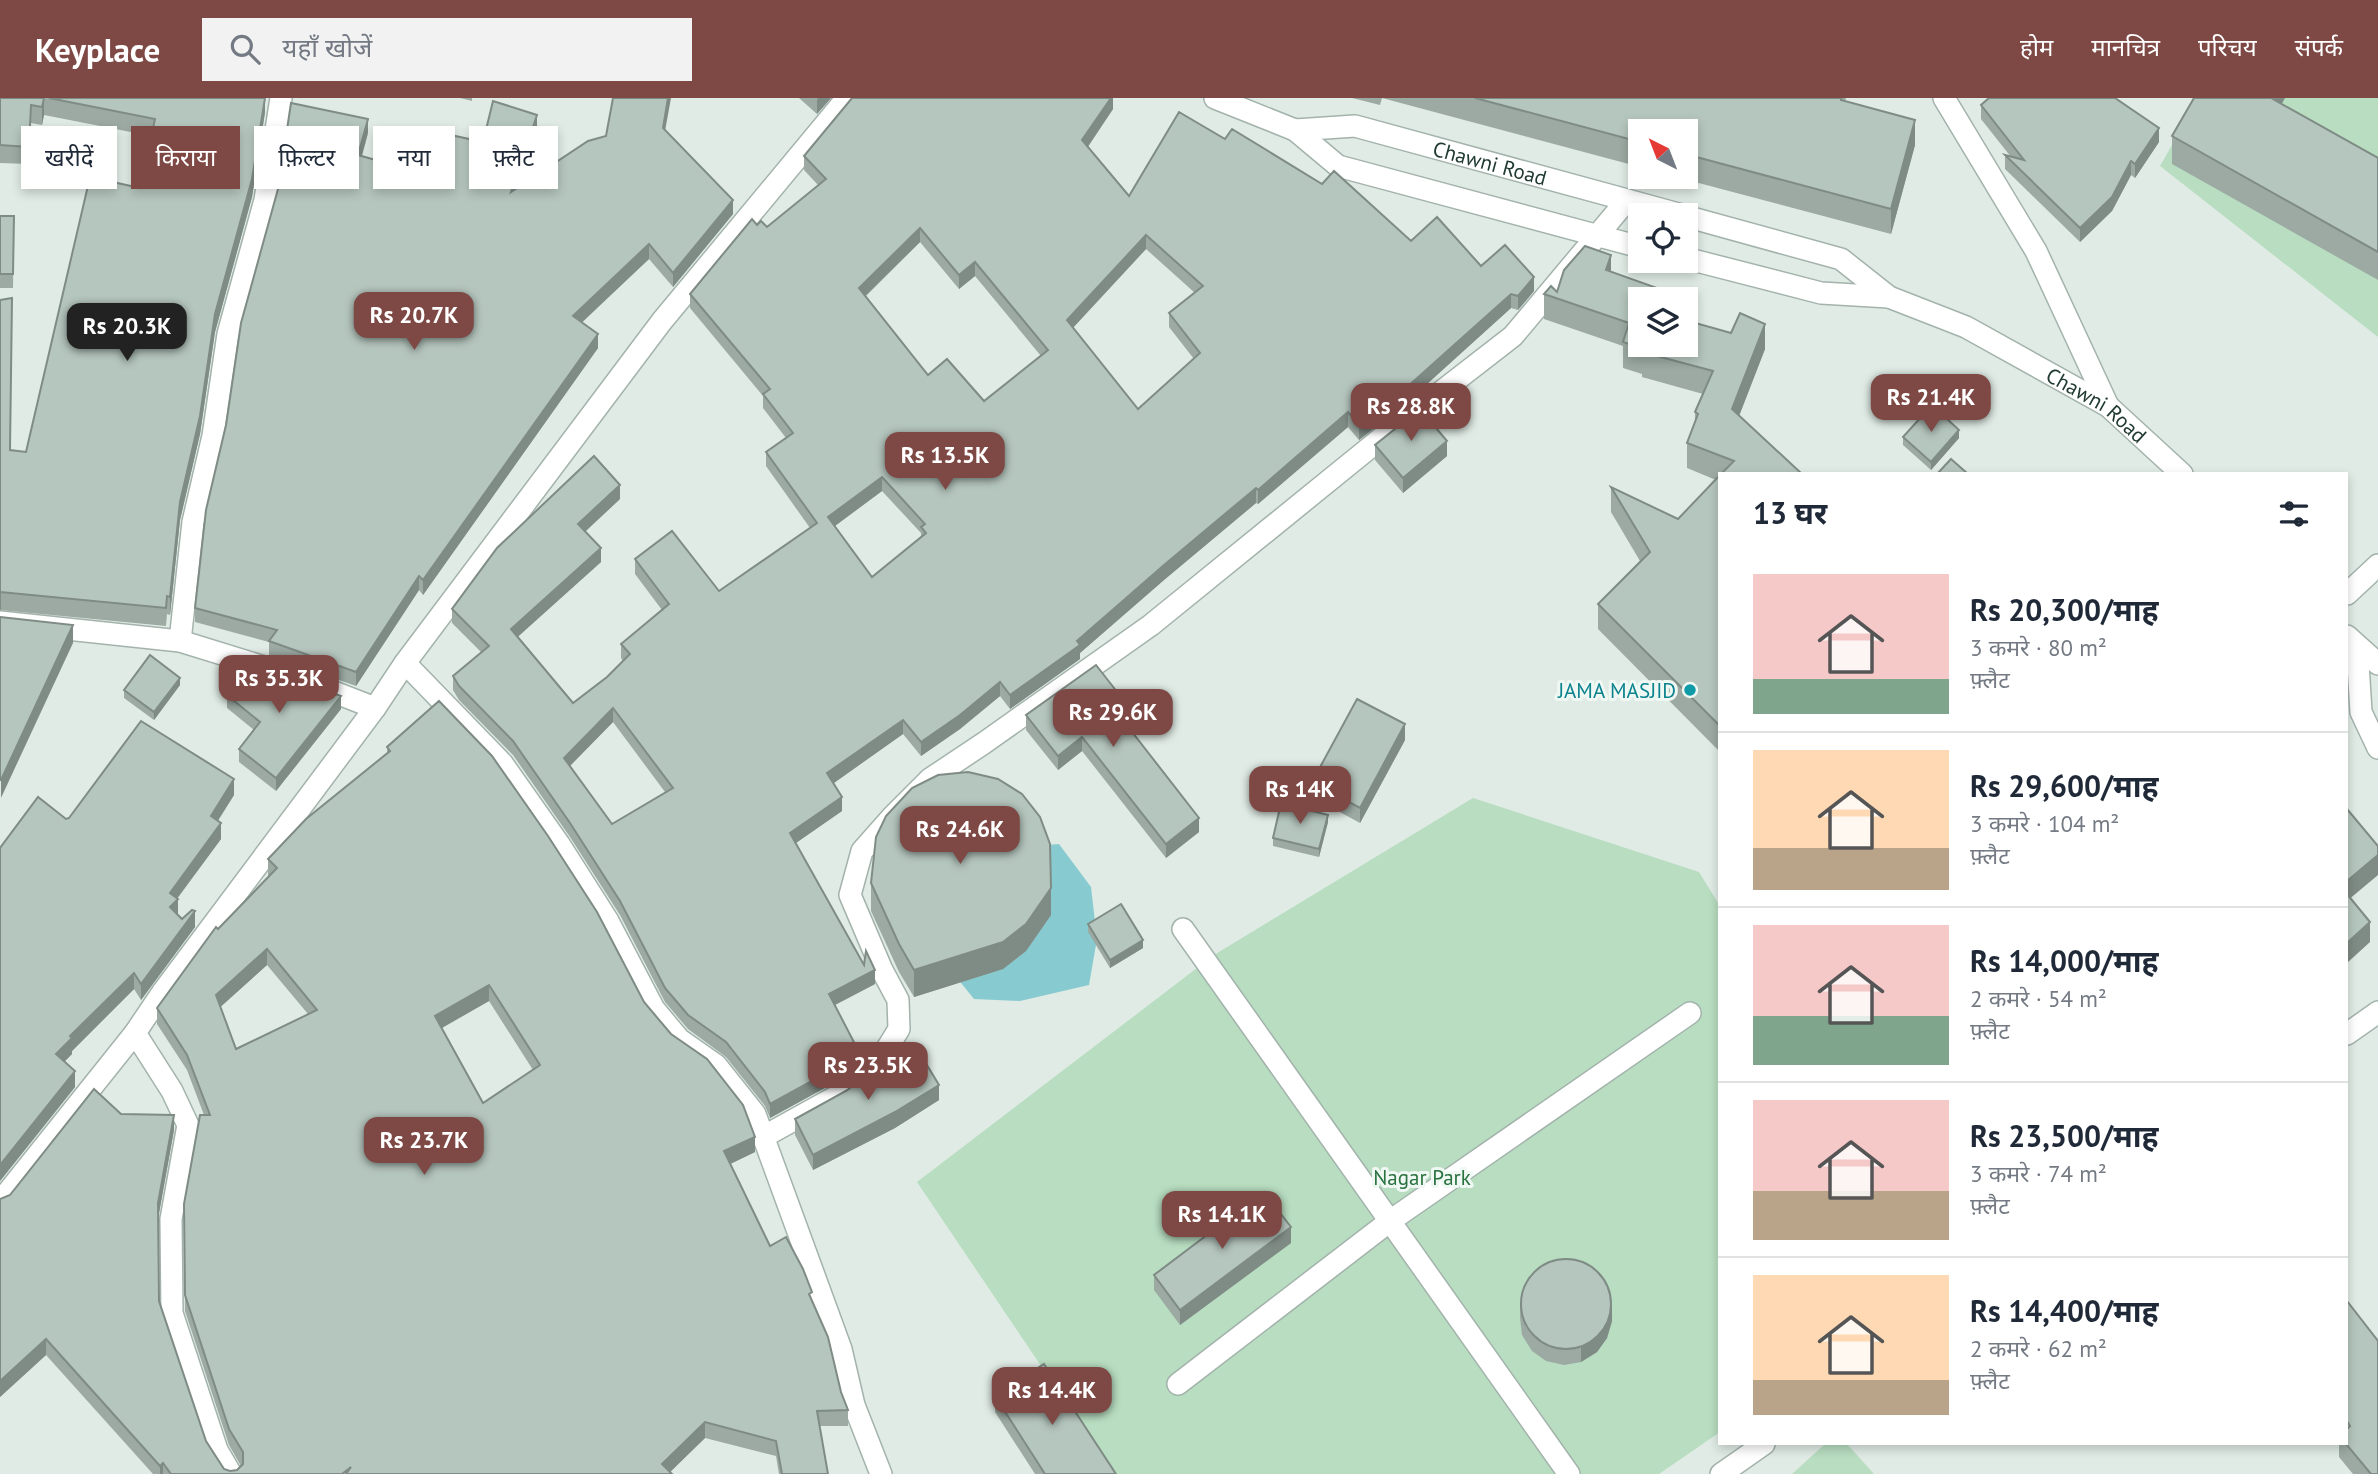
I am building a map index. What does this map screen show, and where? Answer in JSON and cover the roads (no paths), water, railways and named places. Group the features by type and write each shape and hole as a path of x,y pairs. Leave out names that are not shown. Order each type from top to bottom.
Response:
{"street":[{"path":"180,640 193,522 213,436 228,334 265,200 281,98"},
{"path":"0,1202 135,1032 375,708 405,663 662,321 847,98"},
{"name":"Chawni Road","path":"1215,98 1296,130 1338,166 1628,244"},
{"path":"1944,98 2036,251 2108,406"},
{"name":"Chawni Road","path":"1296,130 1354,126 1638,203"},
{"path":"763,1137 839,1095 875,1068 899,1029 898,1000 850,895 862,851 893,816 930,779 1151,625 1378,440 1513,336 1627,200"},
{"name":"Chawni Road","path":"1698,220 1841,258 1889,297 1966,327 2108,406 2180,472"},
{"name":"Chawni Road","path":"1698,261 1821,293 1889,297"},
{"path":"2348,593 2378,565"},
{"path":"0,622 180,640 290,675 375,708"},
{"path":"2352,642 2378,664"},
{"path":"2352,642 2361,712 2378,748"},
{"path":"405,663 502,763 559,844 608,921 654,1009 679,1039 716,1065 755,1114 841,1349 854,1405 881,1474"},
{"path":"1183,929 1569,1474"},
{"path":"2348,1033 2378,1012"},
{"path":"1178,1384 1390,1221 1690,1013"},
{"path":"135,1032 172,1091 188,1125 171,1219 172,1313 217,1450 231,1474"},
{"path":"1721,1474 1763,1445"}],"water":[{"path":"1059,844 1091,887 1097,939 1089,985 1020,1001 974,999 935,951 1036,846"}],"place":[{"name":"JAMA MASJID","path":"1690,690"}],"park label":[{"name":"Nagar Park","path":"1422,1177"}]}
